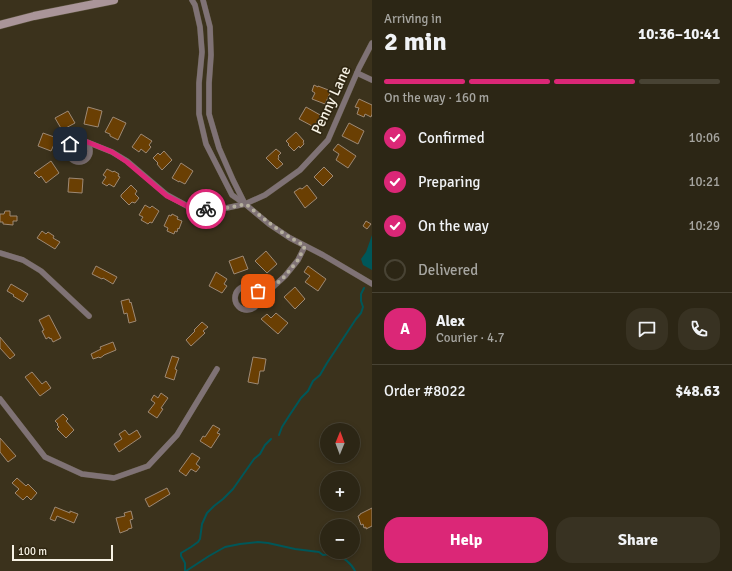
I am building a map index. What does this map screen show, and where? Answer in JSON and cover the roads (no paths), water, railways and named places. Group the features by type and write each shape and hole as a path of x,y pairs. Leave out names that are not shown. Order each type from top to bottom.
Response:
{"street":[{"path":"0,25 34,16 114,0"},
{"path":"192,0 195,5 200,28 202,52 199,83 199,114 206,144 232,195 246,204 269,224 290,238 372,284"},
{"path":"203,0 210,27 209,114 219,148 233,180 246,204"},
{"name":"Penny Lane","path":"87,142 112,152 127,162 167,196 189,207 217,210 246,204 266,195 300,170 328,140 372,42"},
{"path":"357,73 372,80"},
{"path":"80,139 87,142 90,152 87,159 77,162 70,158 68,151 70,144 80,139"},
{"path":"260,299 258,291 255,288 248,286 240,288 235,295 235,300 242,309 250,310 257,306 260,299 285,276 298,260 305,246"},
{"path":"0,253 23,260 41,271 89,316"},
{"path":"0,399 45,457 82,474 114,478 148,466 178,435 218,369"}],"water":[{"path":"372,235 372,270 363,265 361,259 366,252"}],"waterway":[{"path":"279,435 282,427 301,398 308,391 313,381 320,375 361,313 363,307 361,294 364,288"},
{"path":"185,571 185,563 181,553 198,542 200,539 202,524 207,513 233,489 254,459 260,454 265,445 271,439"},
{"path":"186,571 225,547 258,542 319,552 323,555 336,554 347,561 355,571"}]}
